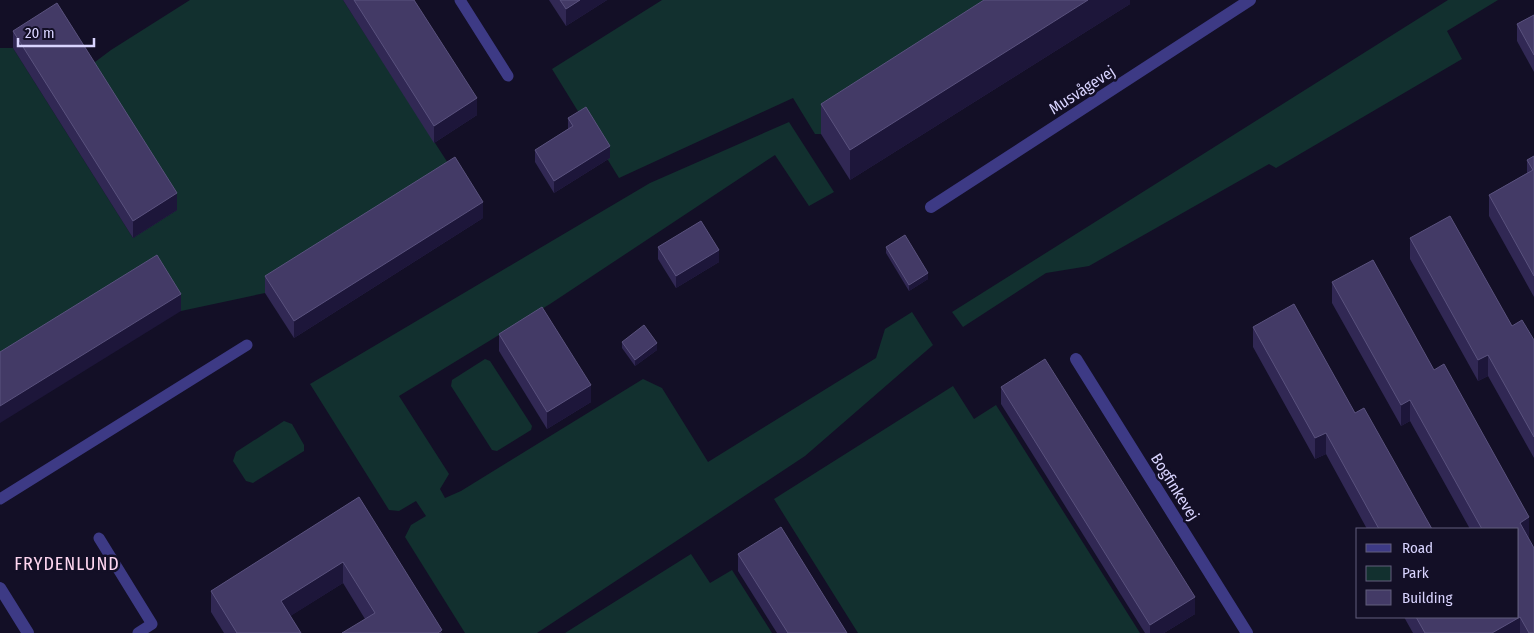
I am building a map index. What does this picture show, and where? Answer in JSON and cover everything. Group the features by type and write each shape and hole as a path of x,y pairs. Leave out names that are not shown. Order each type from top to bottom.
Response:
{"street":[{"name":"Musvågevej","path":"932,207 1250,0"},
{"name":"Bogfinkevej","path":"1076,359 1247,633"},
{"path":"0,588 28,633"}],"lane":[{"path":"460,0 508,76"},
{"path":"0,499 247,345"},
{"path":"99,538 152,624 138,633"}],"green space":[{"path":"190,0 343,0 455,174 265,293 181,311 157,272 0,369 0,48 13,48 133,238 177,210 87,68 111,50"},
{"path":"662,0 1032,0 821,134 815,134 793,98 619,178 552,69"},
{"path":"1448,0 1498,0 1447,31 1462,59 1276,168 1269,164 1089,266 1046,273 963,327 952,312"},
{"path":"789,122 834,192 809,206 775,155 550,304 399,396 449,474 440,489 445,498 461,491 643,379 662,388 708,462 876,358 885,329 912,312 933,345 805,456 537,633 465,633 405,537 411,525 426,516 416,501 399,511 389,510 310,384 650,183"},
{"path":"485,359 490,361 532,426 531,430 497,451 492,450 451,386 452,380"},
{"path":"953,386 974,419 996,405 1140,633 858,633 774,499"},
{"path":"284,421 292,424 304,445 304,451 253,483 246,481 233,461 236,452"},
{"path":"691,554 710,583 732,570 772,633 565,633"}],"building":[{"path":"354,0 414,0 477,98 434,126"},
{"path":"560,0 580,0 566,9"},
{"path":"984,0 1088,0 850,150 821,104"},
{"path":"57,3 177,193 133,221 13,31"},
{"path":"1534,15 1534,55 1517,24"},
{"path":"586,107 610,146 554,181 535,150 573,126 568,118"},
{"path":"1534,156 1534,276 1489,195 1533,170 1527,160"},
{"path":"455,157 483,202 294,321 265,276"},
{"path":"1450,216 1512,326 1522,320 1534,340 1534,437 1488,355 1478,360 1410,238"},
{"path":"701,221 719,250 676,276 658,247"},
{"path":"905,235 928,273 909,285 886,247"},
{"path":"157,255 181,294 0,406 0,352"},
{"path":"1373,260 1434,370 1444,364 1529,517 1520,523 1534,548 1534,633 1529,633 1519,618 1519,528 1481,528 1410,400 1401,405 1332,282"},
{"path":"1294,304 1355,413 1364,408 1431,528 1378,528 1326,433 1315,438 1253,327"},
{"path":"542,307 591,385 547,412 499,334"},
{"path":"644,325 657,343 635,360 622,342"},
{"path":"1045,359 1195,597 1150,625 1001,387"},
{"path":"359,497 442,630 438,633 342,633 375,613 343,562 281,601 301,633 237,633 211,591"},
{"path":"781,527 847,633 788,633 738,554"},
{"path":"1417,618 1518,618 1492,633 1425,633"}],"district":[{"name":"FRYDENLUND","path":"67,564"}]}
